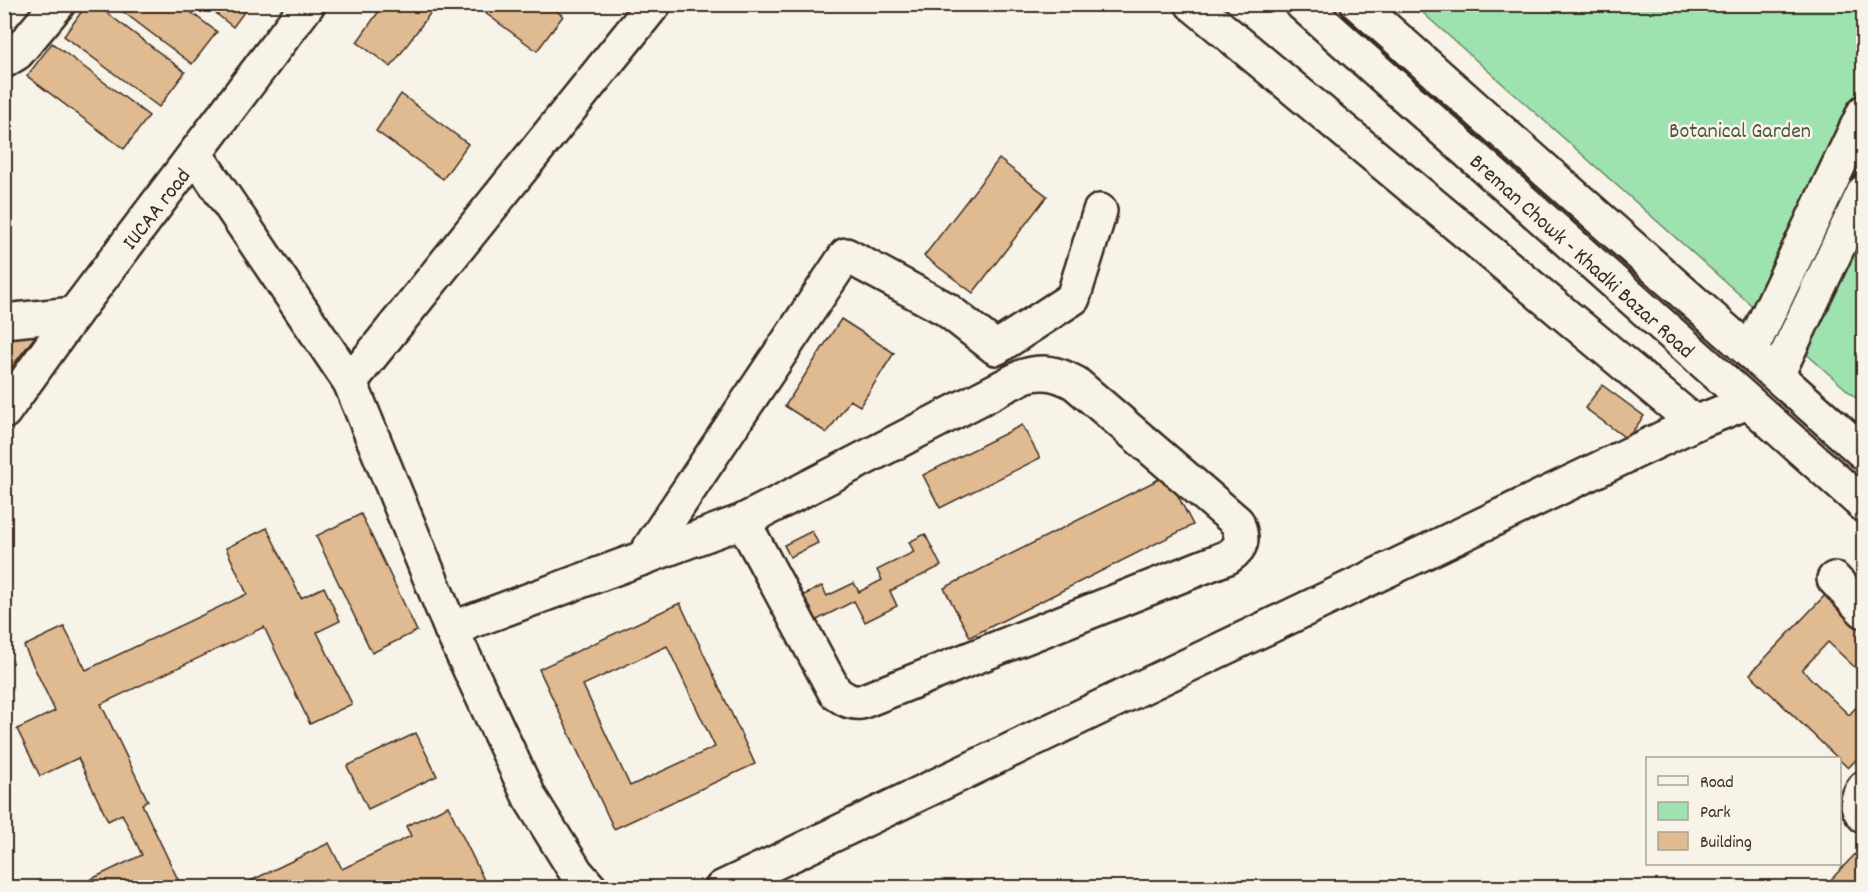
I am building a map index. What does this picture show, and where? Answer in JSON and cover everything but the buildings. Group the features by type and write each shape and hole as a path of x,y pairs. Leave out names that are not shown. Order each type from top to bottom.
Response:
{"main road":[{"path":"4,61 17,53 58,4"},
{"name":"IUCAA road","path":"4,412 74,314 308,4"},
{"path":"350,382 654,4"},
{"path":"1191,4 1695,423"},
{"name":"Breman Chowk - Khadki Bazar Road","path":"1302,4 1863,505"},
{"name":"Breman Chowk - Khadki Bazar Road","path":"1358,4 1863,453"},
{"path":"1750,352 1863,112"},
{"path":"196,155 350,382 452,629 530,798 576,872 590,888"},
{"path":"1777,375 1863,192"},
{"path":"643,558 846,255 946,309 996,348 1073,298 1100,212"},
{"path":"4,321 74,314"},
{"path":"452,629 743,522 1024,376 1036,372 1049,372 1075,383 1236,522 1241,542 1237,550 1228,556 867,700 852,703 836,692 743,522"},
{"path":"722,888 1695,423 1748,402"},
{"path":"1834,579 1863,611"},
{"path":"1863,788 1857,801 1863,816"}],"green space":[{"name":"Botanical Garden","path":"1414,5 1863,5 1864,377 1856,398"}]}
